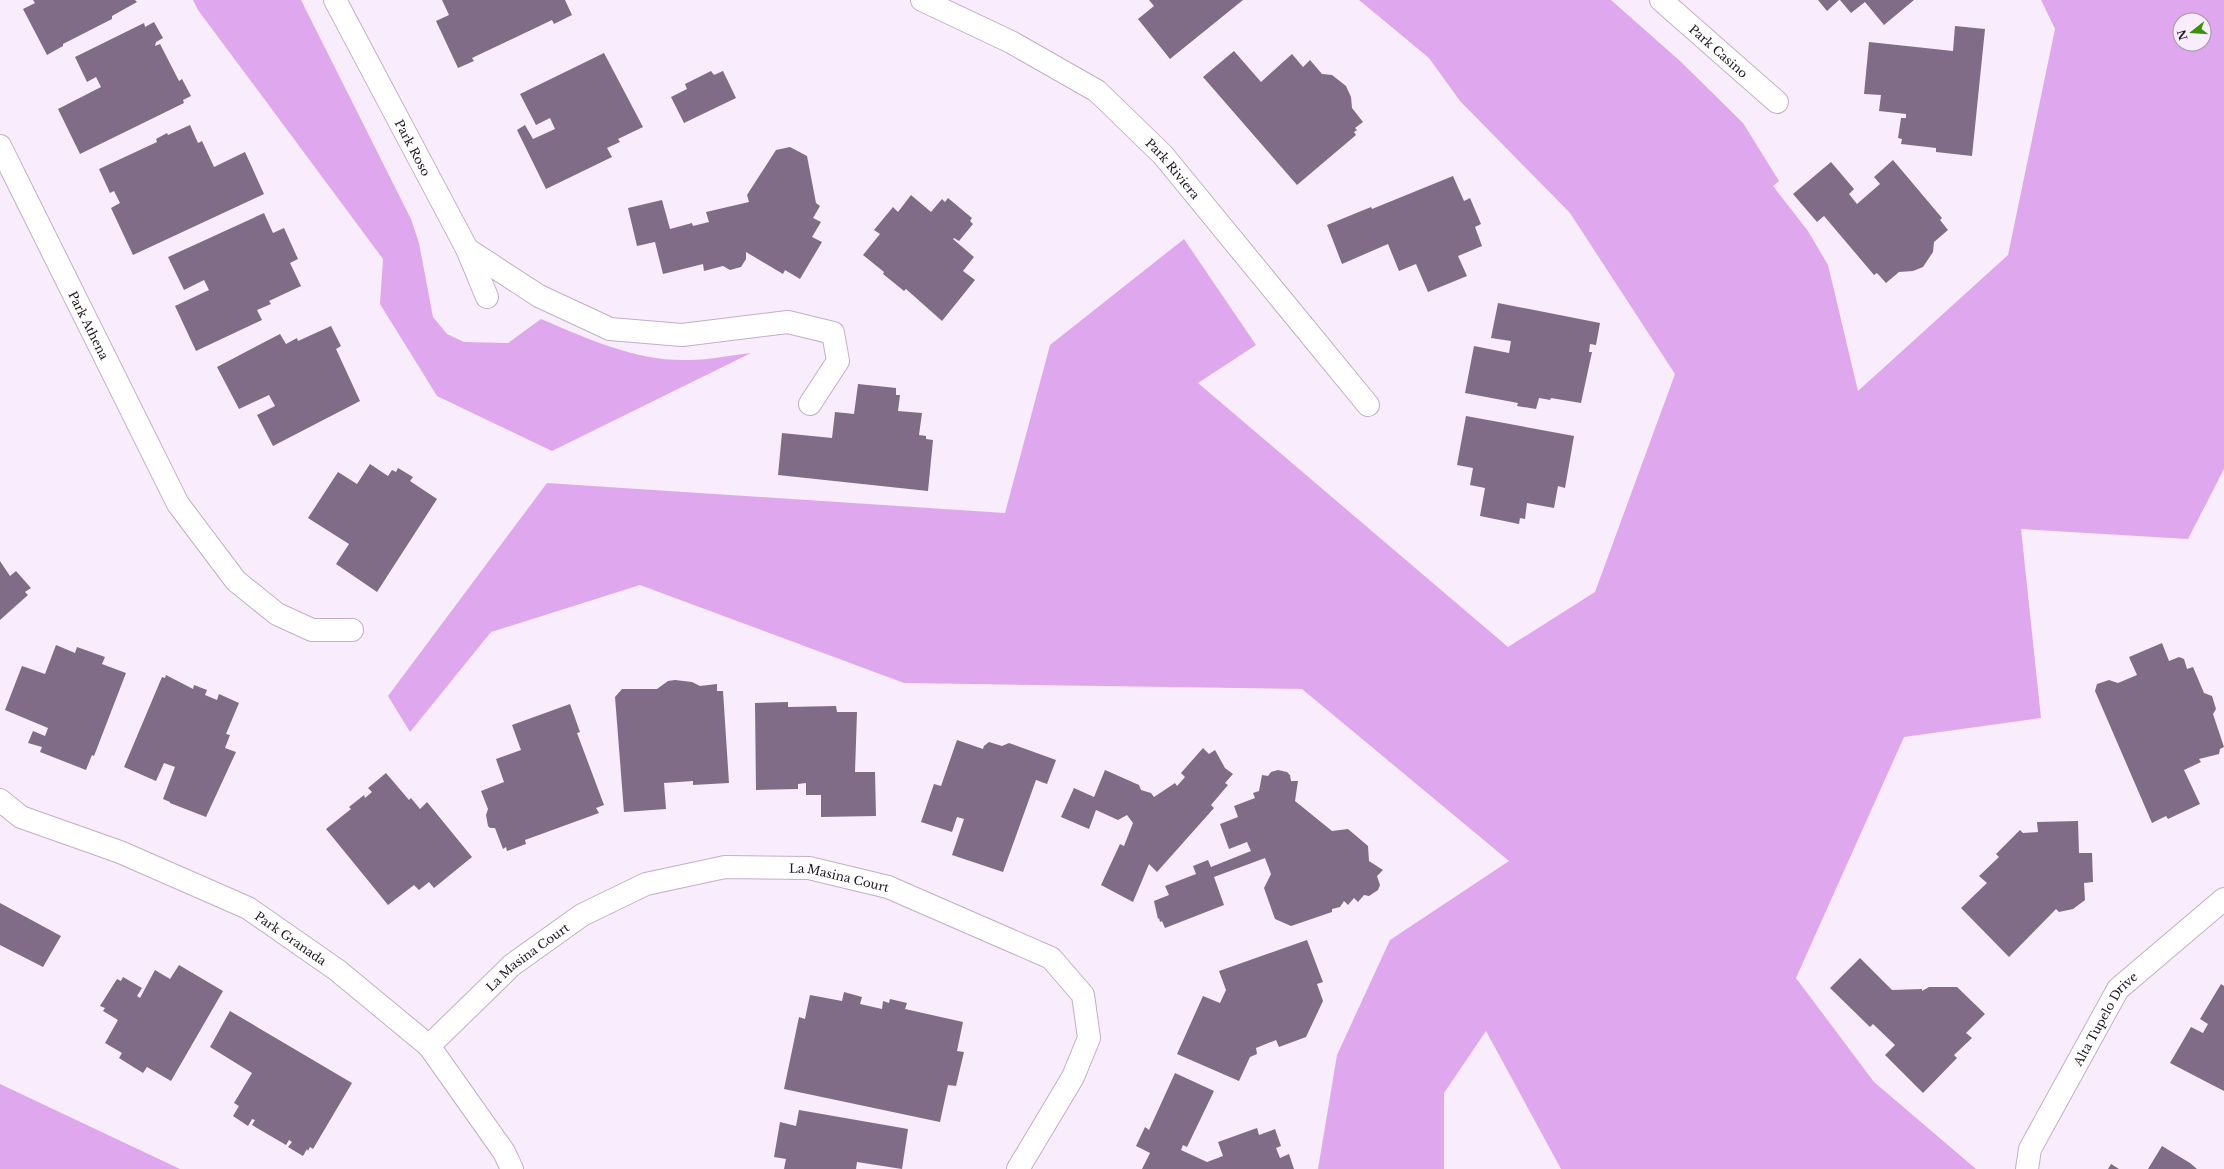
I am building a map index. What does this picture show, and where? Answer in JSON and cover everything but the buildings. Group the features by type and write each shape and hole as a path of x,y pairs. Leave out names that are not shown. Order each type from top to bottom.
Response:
{"street":[{"name":"Park Roso","path":"334,0 466,249 488,297"},
{"name":"Park Riviera","path":"922,0 1011,42 1097,91 1163,155 1368,405"},
{"name":"Park Casino","path":"1661,0 1777,102"},
{"name":"Park Athena","path":"0,146 178,504 236,581 277,614 312,630 352,630"},
{"path":"466,249 539,296 610,329 682,334 788,322 833,333 838,361 810,404"},
{"name":"Park Granada","path":"0,800 21,817 120,852 248,908 337,970 429,1046 504,1152 512,1169"},
{"name":"La Masina Court","path":"429,1046 512,965 582,915 646,884 725,867 809,868 888,887 1051,958 1083,995 1089,1038 1073,1077 1018,1169"},
{"name":"Alta Tupelo Drive","path":"2027,1169 2030,1149 2118,989 2224,899"}],"shaded area":[{"path":"193,0 301,0 411,219 419,243 433,317 447,334 464,342 508,343 541,319 614,348 651,357 671,360 698,360 751,353 552,451 437,396 380,304 383,259 198,10"},
{"path":"1359,0 1611,0 1680,61 1743,123 1779,181 1773,186 1808,231 1828,265 1858,391 2008,255 2055,29 2041,0 2224,0 2224,469 2188,539 2021,529 2041,718 1904,737 1796,978 1874,1082 1976,1169 1561,1169 1486,1031 1444,1093 1444,1169 1318,1169 1337,1055 1390,940 1509,861 1302,689 904,683 640,585 491,632 410,732 388,696 547,483 1005,513 1050,345 1184,239 1256,345 1198,383 1508,647 1595,592 1675,374 1570,213 1460,101 1429,58"},
{"path":"0,1084 180,1169 0,1169"}]}
